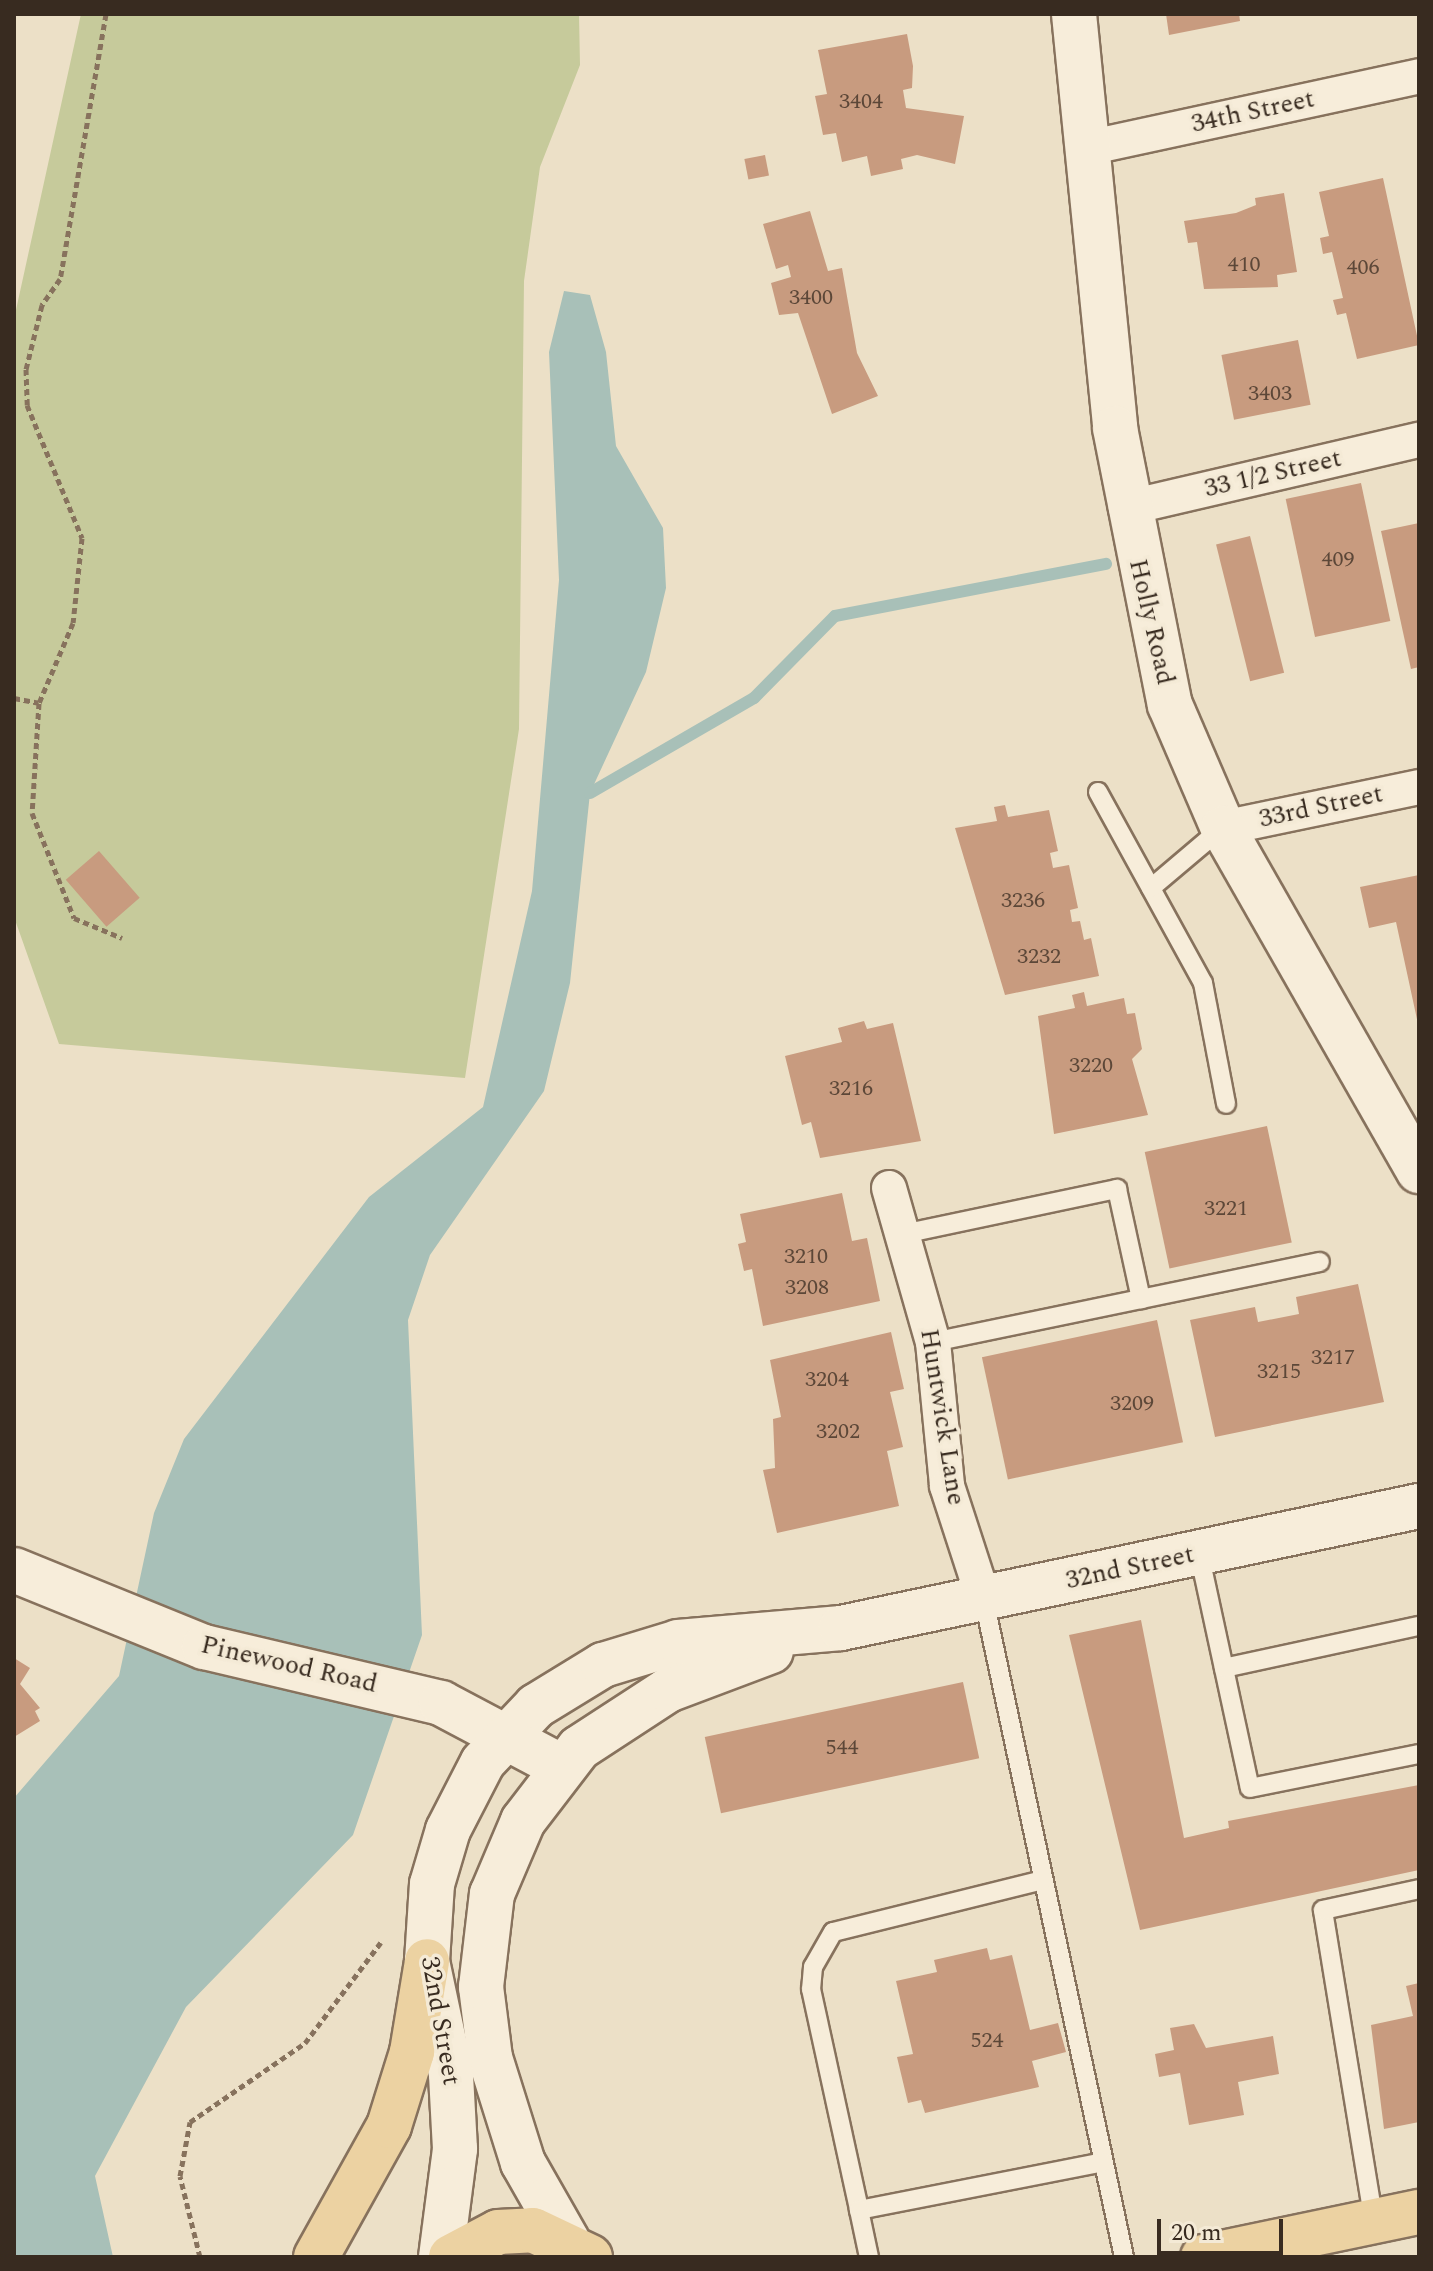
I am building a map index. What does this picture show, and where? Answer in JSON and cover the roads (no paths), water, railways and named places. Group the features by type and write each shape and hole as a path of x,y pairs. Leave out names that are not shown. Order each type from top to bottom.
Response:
{"main road":[{"path":"316,2257 389,2126 412,2052 427,1961"},
{"path":"1203,2257 1419,2212"},
{"path":"451,2257 498,2232 533,2230 589,2251"}],"street":[{"name":"Holly Road","path":"1074,14 1126,508 1170,705 1223,828 1419,1171"},
{"name":"34th Street","path":"1087,148 1419,76"},
{"name":"33 1/2 Street","path":"1126,508 1419,440"},
{"name":"33rd Street","path":"1223,828 1419,787"},
{"name":"Huntwick Lane","path":"889,1188 933,1342 947,1486 984,1600"},
{"name":"32nd Street","path":"441,2257 454,2187 454,2106 427,1961 428,1903 448,1830 503,1734 571,1682 640,1652 841,1628 1419,1506"},
{"name":"Pinewood Road","path":"14,1570 122,1620 217,1651 404,1691 503,1734 560,1766"},
{"name":"32nd Street","path":"589,2251 505,2115 481,1987 492,1894 523,1821 560,1766 668,1690 841,1628"}],"lane":[{"path":"1098,792 1203,983 1226,1104"},
{"path":"1151,888 1223,828"},
{"path":"903,1234 1117,1189 1141,1299"},
{"path":"933,1342 1320,1262"},
{"path":"1199,1553 1250,1788 1419,1754"},
{"path":"984,1600 1124,2257"},
{"path":"1224,1668 1419,1626"},
{"path":"869,2257 811,1989 821,1948 851,1924 1043,1880"},
{"path":"1374,2222 1323,1910 1419,1889"},
{"path":"859,2210 1103,2162"}],"water":[{"path":"564,291 590,295 606,352 616,446 663,528 666,588 646,672 590,793 570,983 544,1091 430,1255 408,1320 422,1635 353,1835 186,2007 95,2176 113,2257 14,2257 14,1798 119,1676 154,1513 184,1439 369,1197 483,1107 532,891 559,580 549,352"}],"waterway":[{"path":"590,793 754,698 835,616 1106,564"}]}
